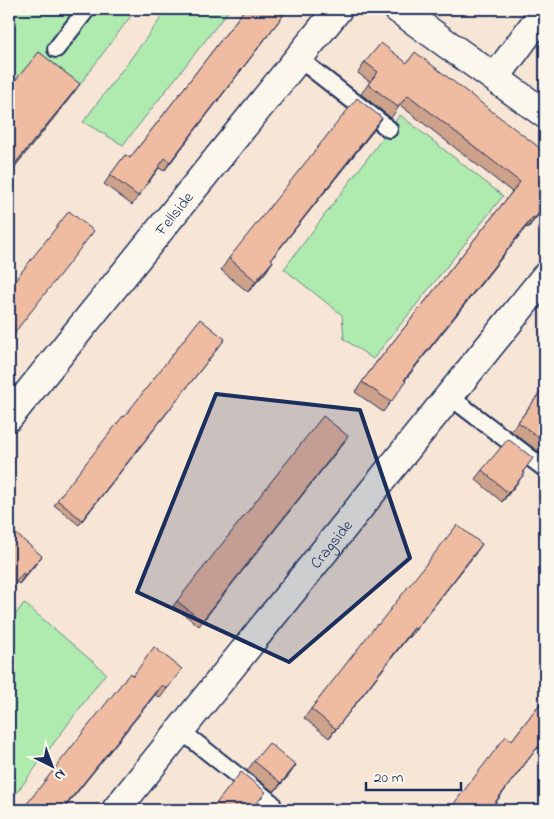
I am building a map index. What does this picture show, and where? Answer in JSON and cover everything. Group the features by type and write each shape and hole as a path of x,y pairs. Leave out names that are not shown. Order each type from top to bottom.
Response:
{"street":[{"name":"Fellside","path":"9,417 338,9"},
{"path":"495,78 545,10"},
{"path":"412,13 495,78 545,114"},
{"name":"Cragside","path":"116,810 545,277"}],"lane":[{"path":"56,49 87,9"},
{"path":"298,58 389,130"},
{"path":"450,396 545,469"},
{"path":"180,730 272,803"}],"highlighted area":[{"path":"216,394 360,410 410,558 289,662 137,592"}],"green space":[{"path":"9,9 136,9 69,99 9,174"},
{"path":"168,9 230,9 123,145 83,122"},
{"path":"400,115 503,196 373,359 344,339 342,315 284,269"},
{"path":"24,603 106,673 9,803 9,623"}],"building":[{"path":"245,9 288,9 170,162 165,158 138,196 110,175 125,155 130,158"},
{"path":"381,43 407,63 415,52 545,152 545,160 540,166 545,170 545,205 535,218 533,217 404,380 406,381 391,402 362,382 520,182 408,95 398,107 368,84 378,72 365,62"},
{"path":"39,52 80,84 9,171 9,88"},
{"path":"357,98 382,118 271,259 273,261 256,281 229,258"},
{"path":"69,211 94,231 9,342 9,288"},
{"path":"200,319 225,339 82,520 57,500"},
{"path":"545,386 545,442 518,422"},
{"path":"323,416 348,436 202,621 177,601"},
{"path":"508,439 533,458 523,472 525,473 508,493 482,470"},
{"path":"457,525 482,544 336,729 311,709"},
{"path":"15,533 42,556 25,575 23,573 9,591 9,541"},
{"path":"154,647 182,669 167,689 162,685 62,810 22,810 130,673 133,676"},
{"path":"545,697 545,740 489,810 449,810 506,736 512,740"},
{"path":"269,743 296,765 281,783 254,761"},
{"path":"241,772 266,792 251,810 211,810"}]}
